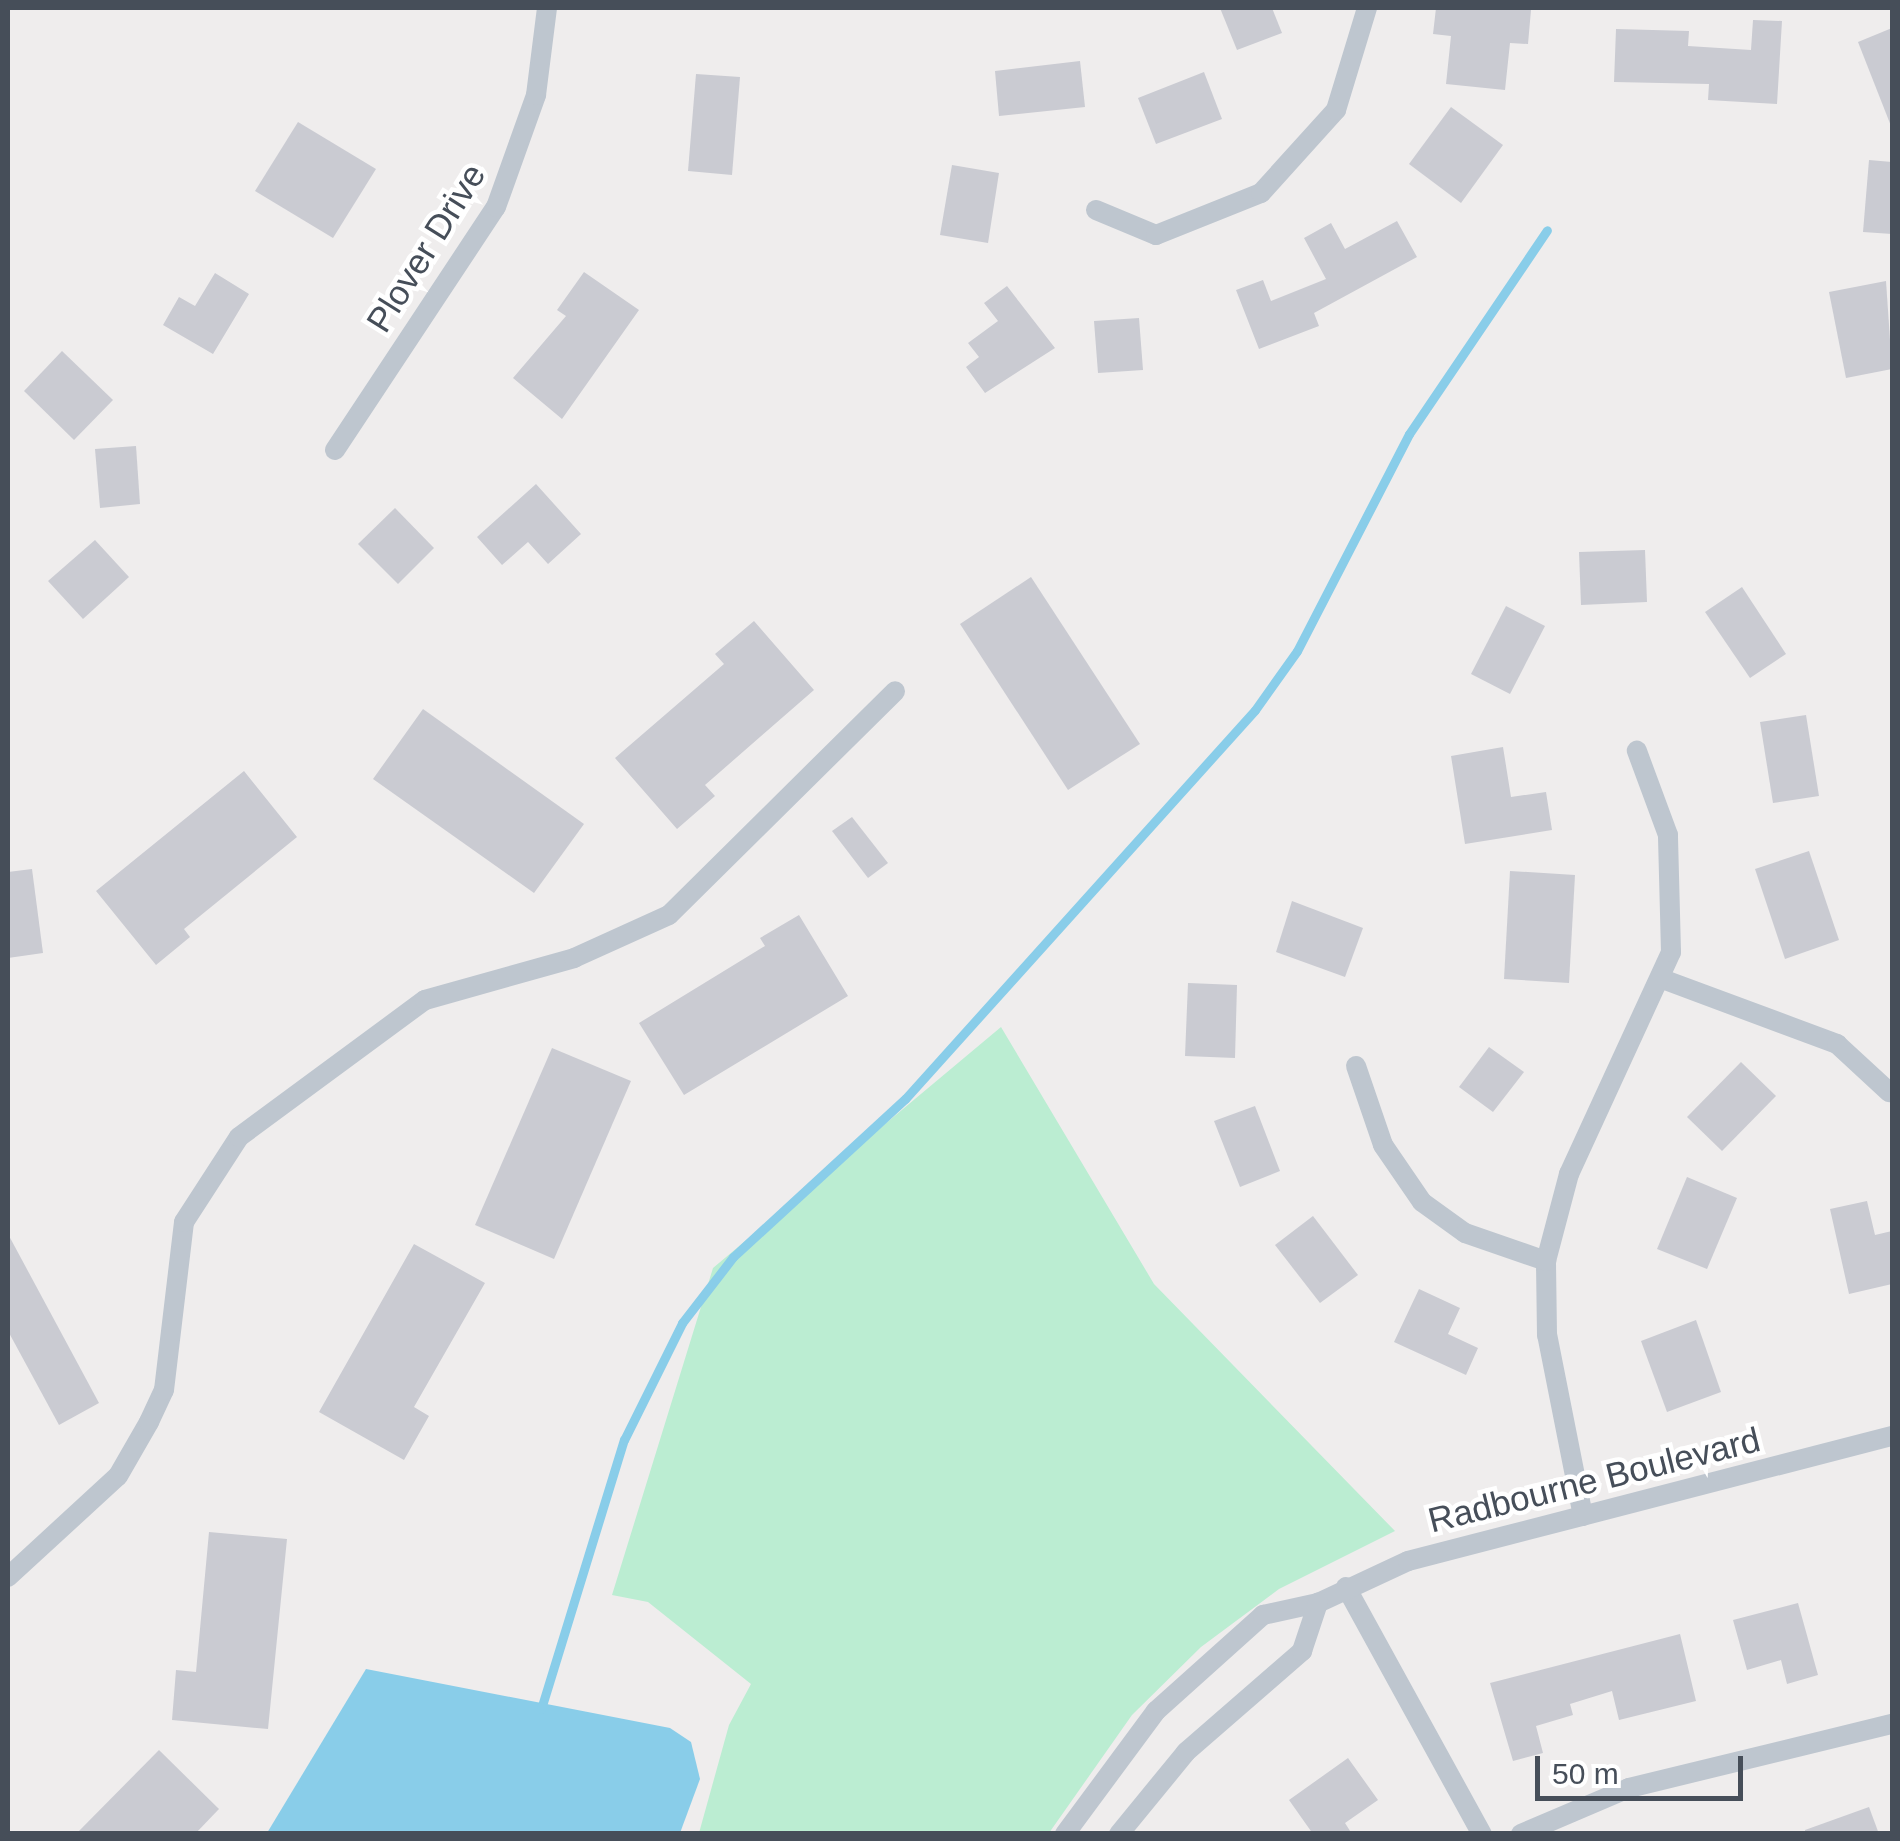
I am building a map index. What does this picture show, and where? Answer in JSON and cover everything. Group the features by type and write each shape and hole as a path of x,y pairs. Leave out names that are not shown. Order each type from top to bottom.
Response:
{"street":[{"name":"Plover Drive","path":"335,450 496,207 536,94 546,8"},
{"path":"1096,210 1156,235 1261,194 1336,110 1367,8"},
{"path":"8,1576 118,1476 150,1422 164,1390 184,1222 239,1137 425,1000 574,958 669,915 895,691"},
{"path":"1583,1516 1546,1335 1546,1261 1569,1174 1666,980 1673,872 1637,750"},
{"path":"1666,980 1838,1044 1889,1092"},
{"path":"1356,1066 1383,1145 1422,1202 1465,1233 1546,1261"},
{"name":"Radbourne Boulevard","path":"1066,1834 1198,1671 1262,1615 1318,1603 1346,1587 1583,1516 1892,1436"},
{"path":"1346,1587 1482,1834"},
{"path":"1119,1834 1186,1752 1302,1651 1318,1603"},
{"path":"1521,1834 1628,1788 1892,1724"}],"green space":[{"path":"1001,1027 1154,1284 1395,1531 1279,1589 1201,1647 1132,1715 1049,1833 699,1833 729,1725 751,1684 648,1602 612,1595 713,1268"}],"water":[{"path":"366,1669 670,1728 691,1742 700,1779 680,1833 267,1833"}],"building":[{"path":"1220,8 1272,8 1282,33 1237,50"},
{"path":"1436,8 1531,10 1528,44 1510,43 1505,90 1446,84 1451,36 1433,34"},
{"path":"1753,20 1782,21 1777,104 1708,100 1709,84 1614,82 1616,29 1689,31 1688,46 1751,50"},
{"path":"1892,28 1892,126 1891,126 1858,42"},
{"path":"1080,61 1085,107 999,116 995,71"},
{"path":"1204,72 1222,119 1156,144 1138,98"},
{"path":"696,74 740,77 732,175 688,171"},
{"path":"1451,107 1503,145 1461,203 1409,164"},
{"path":"298,122 376,169 333,238 255,191"},
{"path":"1869,160 1892,162 1892,234 1863,232"},
{"path":"952,165 999,173 988,243 940,235"},
{"path":"1397,221 1417,257 1314,313 1319,326 1259,349 1236,290 1263,280 1271,301 1326,279 1304,238 1331,223 1345,249"},
{"path":"584,272 639,310 562,419 513,378 566,316 557,310"},
{"path":"215,273 249,294 213,354 163,325 179,297 195,306"},
{"path":"1886,281 1892,369 1846,378 1829,292"},
{"path":"1007,286 1055,348 985,393 966,367 979,357 968,343 998,321 984,303"},
{"path":"1139,318 1143,370 1098,373 1094,321"},
{"path":"62,351 113,400 74,440 24,391"},
{"path":"136,446 140,504 100,508 95,449"},
{"path":"536,484 581,534 548,564 528,542 502,565 477,537"},
{"path":"395,508 434,548 398,584 358,544"},
{"path":"95,540 129,577 83,619 48,581"},
{"path":"1645,550 1647,602 1581,605 1579,552"},
{"path":"1031,577 1140,744 1068,790 960,624"},
{"path":"1742,587 1786,654 1750,678 1705,612"},
{"path":"1506,606 1545,626 1510,694 1471,674"},
{"path":"754,621 814,690 705,785 715,796 677,829 615,758 724,664 715,654"},
{"path":"423,709 584,824 534,893 373,779"},
{"path":"1806,715 1819,796 1773,803 1760,722"},
{"path":"1503,747 1511,797 1546,792 1552,830 1465,844 1451,756"},
{"path":"244,771 297,837 184,929 190,937 156,965 96,891"},
{"path":"852,817 888,863 868,878 832,831"},
{"path":"1809,851 1839,940 1785,959 1755,869"},
{"path":"32,869 43,953 8,958 8,872"},
{"path":"1510,871 1575,875 1569,983 1504,979"},
{"path":"1292,901 1363,928 1345,977 1276,952"},
{"path":"799,915 848,996 684,1095 639,1023 765,946 760,938"},
{"path":"1188,983 1237,985 1235,1058 1185,1056"},
{"path":"1489,1047 1524,1072 1493,1112 1459,1087"},
{"path":"552,1048 631,1081 554,1259 475,1225"},
{"path":"1741,1062 1776,1096 1722,1151 1687,1117"},
{"path":"1255,1106 1280,1171 1240,1187 1214,1121"},
{"path":"1687,1177 1737,1198 1707,1269 1657,1249"},
{"path":"1867,1201 1875,1235 1892,1231 1892,1284 1849,1294 1830,1209"},
{"path":"1313,1216 1358,1275 1320,1303 1275,1245"},
{"path":"8,1234 99,1403 59,1425 8,1331"},
{"path":"414,1244 485,1283 414,1407 429,1416 404,1460 319,1412"},
{"path":"1419,1289 1460,1308 1448,1334 1478,1348 1466,1375 1394,1342"},
{"path":"1696,1320 1721,1392 1667,1412 1641,1341"},
{"path":"209,1532 287,1539 268,1729 172,1720 176,1670 196,1672"},
{"path":"1798,1603 1818,1675 1787,1684 1781,1660 1747,1670 1733,1620"},
{"path":"1680,1634 1696,1701 1619,1720 1612,1691 1570,1704 1573,1715 1536,1726 1543,1753 1513,1761 1490,1683"},
{"path":"159,1750 219,1809 195,1834 76,1834"},
{"path":"1348,1758 1378,1800 1345,1823 1352,1834 1313,1834 1289,1800"},
{"path":"1869,1807 1879,1834 1805,1834 1805,1830"}],"waterway":[{"path":"541,1709 624,1440 682,1323 733,1257 905,1099 1255,710 1297,651 1409,434 1547,230"}]}
